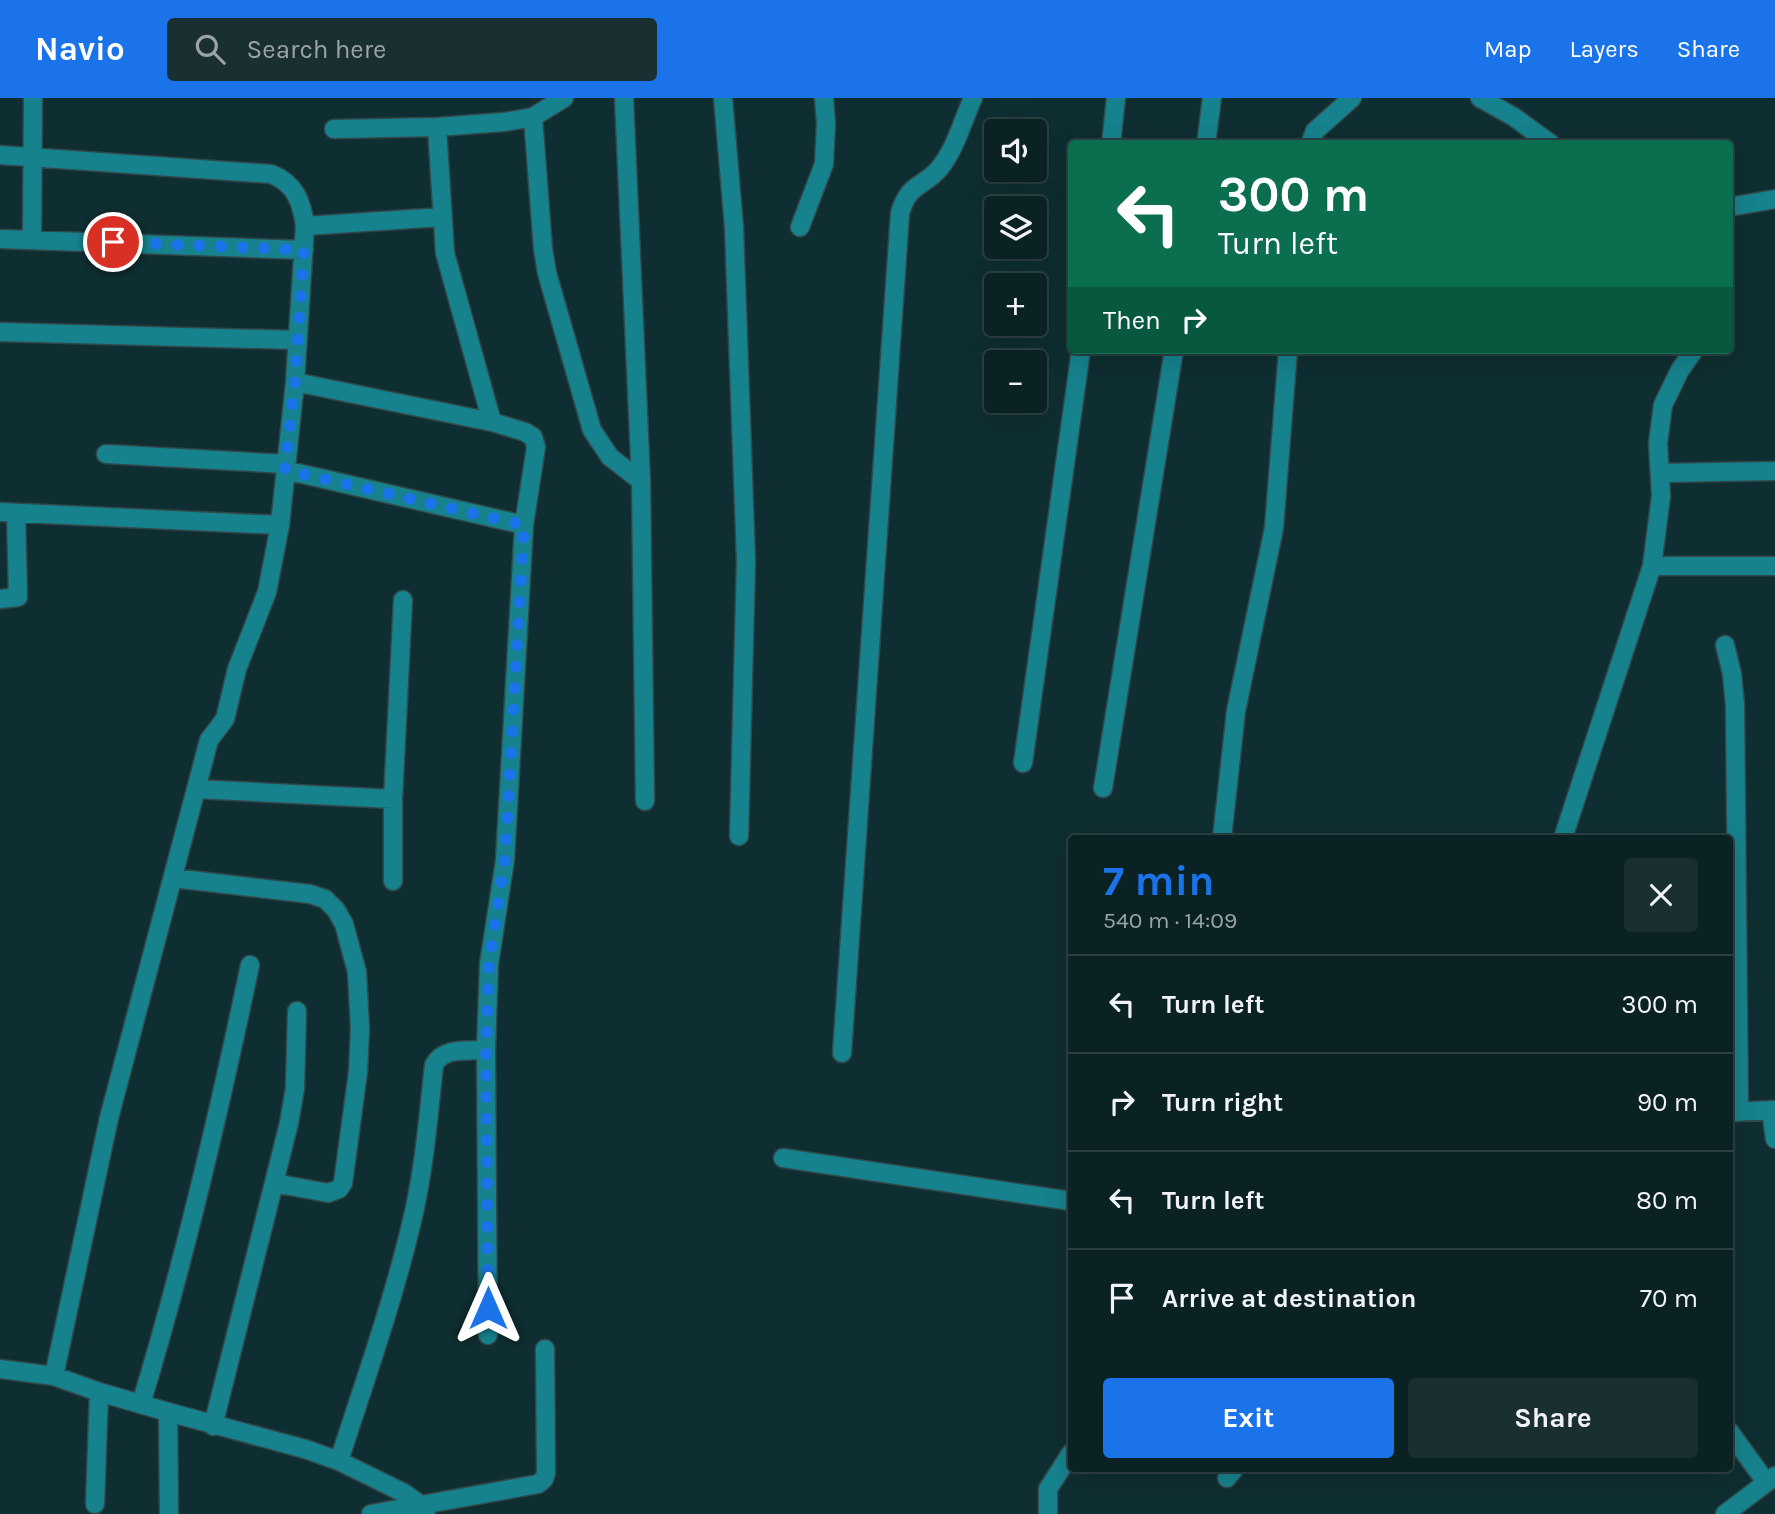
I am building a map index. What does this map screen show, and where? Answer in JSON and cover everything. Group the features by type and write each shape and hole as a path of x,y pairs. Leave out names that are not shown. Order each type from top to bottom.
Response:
{"street":[{"path":"32,240 33,98"},
{"path":"334,128 437,127 504,122 533,117 564,98"},
{"path":"624,98 641,481 645,800"},
{"path":"723,98 734,227 746,561 739,836"},
{"path":"800,227 824,164 824,98"},
{"path":"842,1053 900,213 909,191 938,170 947,156 973,98"},
{"path":"1111,140 1116,98"},
{"path":"1207,140 1212,98"},
{"path":"1312,140 1315,131 1352,98"},
{"path":"1480,98 1514,117 1546,140"},
{"path":"533,117 547,274 592,430 610,457 641,481"},
{"path":"437,127 445,253 492,422"},
{"path":"0,155 271,174 282,178 292,187 304,212 305,226 295,382 280,525 267,592 237,669 225,719 209,740 108,1118 54,1376"},
{"path":"1733,206 1775,199"},
{"path":"305,226 442,218"},
{"path":"0,239 304,250"},
{"path":"0,332 297,340"},
{"path":"1023,763 1080,354"},
{"path":"1103,788 1173,354"},
{"path":"1222,835 1236,711 1274,528 1288,354"},
{"path":"1564,835 1652,566 1661,496 1658,443 1663,405 1691,354"},
{"path":"295,382 492,422 525,432 533,437 536,447 524,525 505,860 489,964 486,1050 488,1335"},
{"path":"106,454 285,467 524,525"},
{"path":"1660,472 1775,471"},
{"path":"0,599 18,597 8,513 280,525"},
{"path":"1652,566 1775,566"},
{"path":"393,881 393,799 403,600"},
{"path":"1725,645 1732,674 1735,705 1734,1112 1773,1110 1775,1139"},
{"path":"196,789 393,799"},
{"path":"1572,816 1579,835"},
{"path":"173,878 310,894 325,899 336,910 344,924 358,972 360,1028 358,1072 343,1182 339,1189 328,1193 274,1182"},
{"path":"141,1404 179,1273 212,1142 250,965"},
{"path":"214,1426 295,1088 297,1011"},
{"path":"340,1461 412,1223 424,1157 434,1065 445,1053 486,1050"},
{"path":"783,1158 1068,1201"},
{"path":"371,1514 424,1510 538,1484 544,1479 547,1473 545,1349"},
{"path":"0,1369 54,1376 214,1426 305,1449 340,1461 404,1493 424,1510"},
{"path":"95,1504 99,1392"},
{"path":"168,1412 169,1514"},
{"path":"1725,1514 1770,1479 1733,1436"},
{"path":"1048,1514 1048,1489 1068,1459"}],"route":[{"path":"113,242 304,250 295,382 285,470 524,525 505,860 489,964 486,1050 488,1308"}]}
